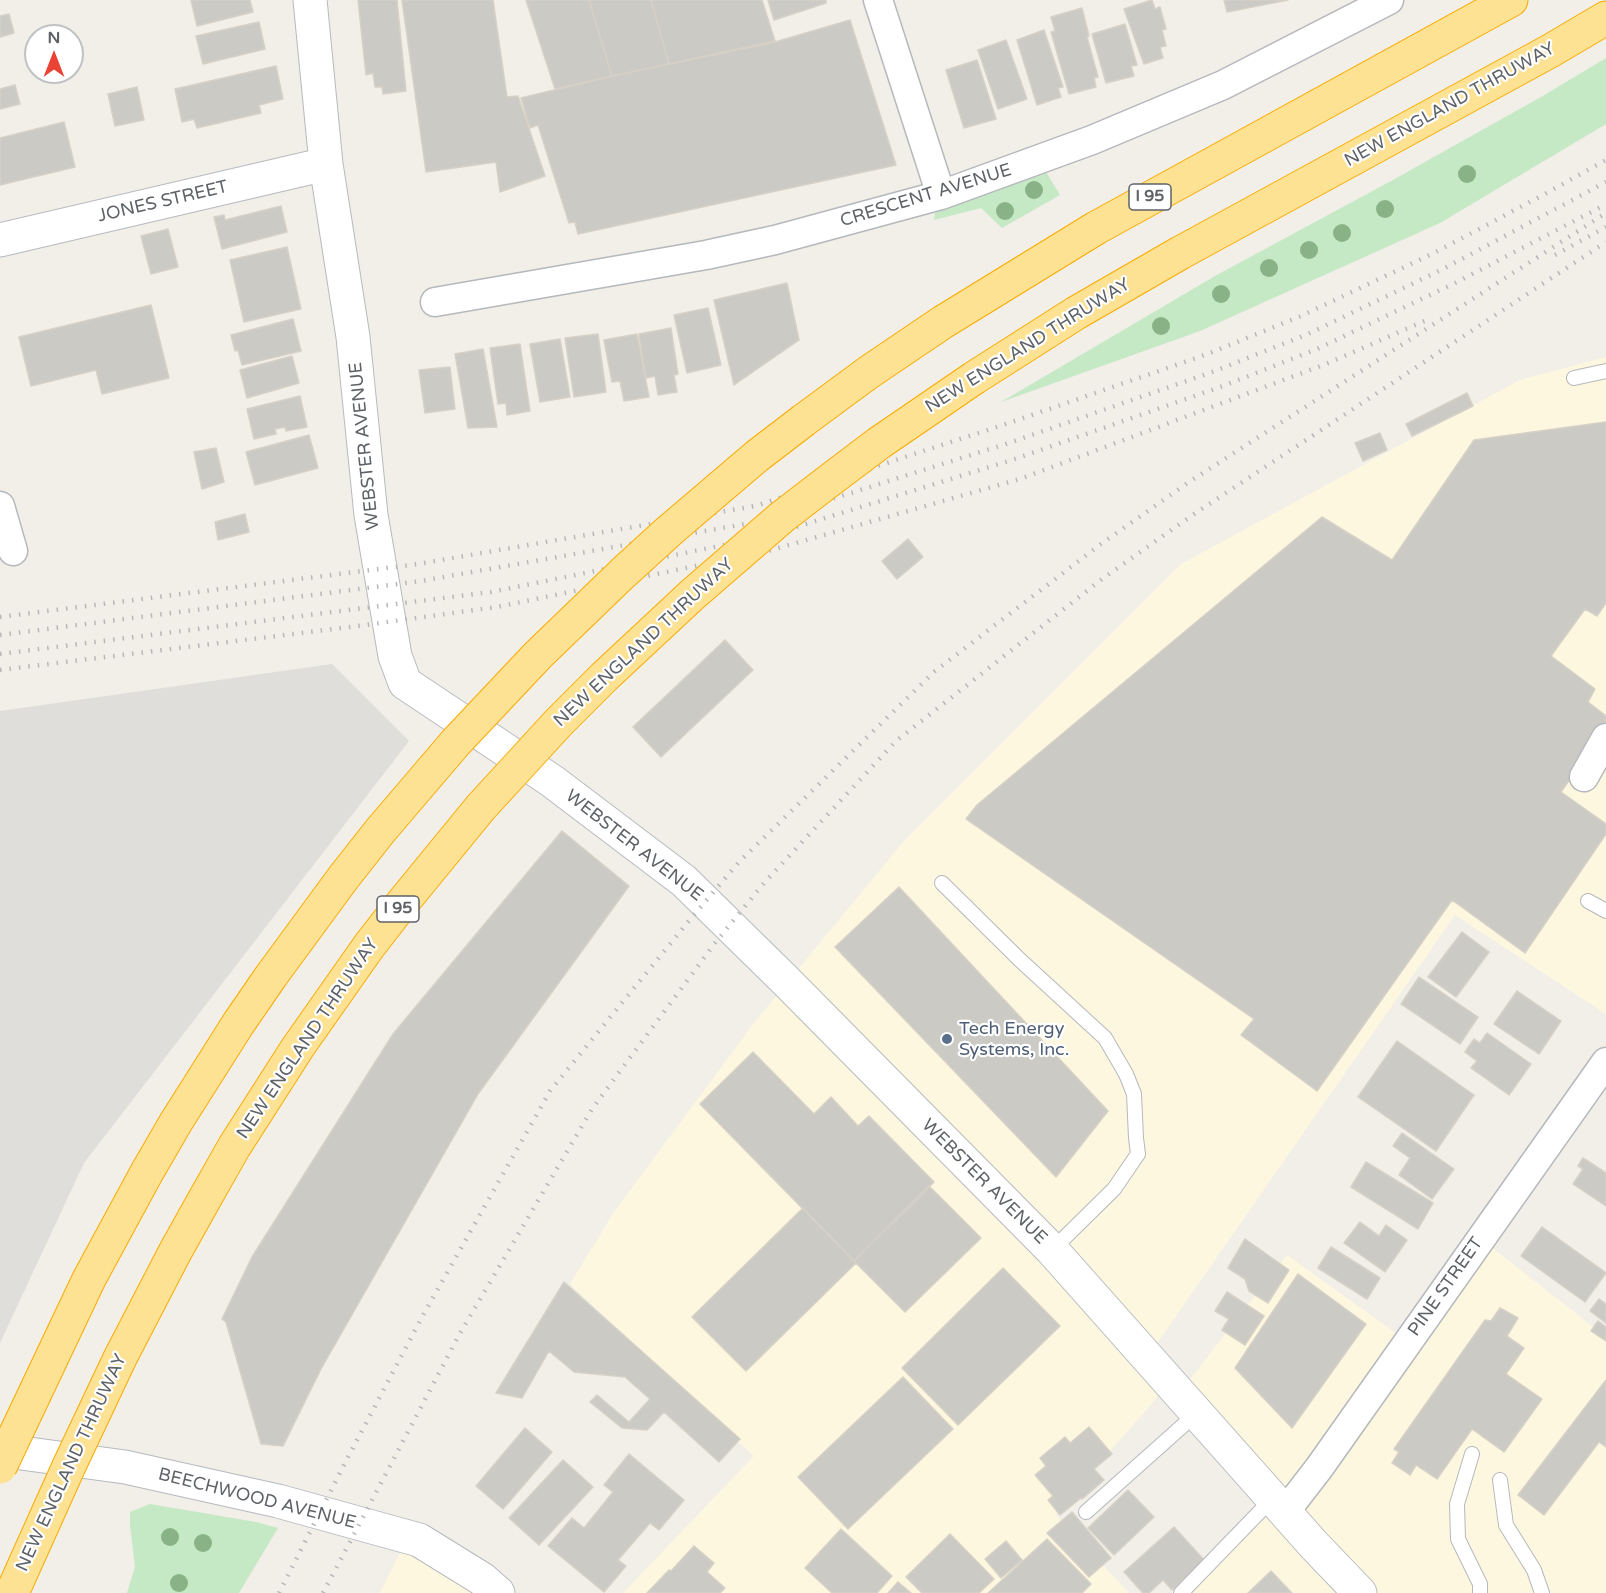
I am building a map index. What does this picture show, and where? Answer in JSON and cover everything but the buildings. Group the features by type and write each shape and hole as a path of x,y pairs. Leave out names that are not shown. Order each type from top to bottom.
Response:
{"highway":[{"name":"I 95","path":"0,1467 89,1279 152,1162 245,1014 301,933 380,831 456,742 538,655 669,531 757,456 869,372 943,322 1096,228 1511,0"},
{"name":"NEW ENGLAND THRUWAY","path":"12,1593 120,1358 175,1252 266,1096 298,1047 404,900 481,807 604,677 693,594 782,518 879,443 974,378 1076,313 1163,263 1606,18"}],"street":[{"name":"WEBSTER AVENUE","path":"310,0 326,164 353,337 371,515 395,656 405,683 552,781 684,881 1052,1250 1314,1545 1360,1593"},
{"path":"878,0 941,195"},
{"name":"CRESCENT AVENUE","path":"435,302 706,255 775,240 941,195 1092,140 1190,99 1241,76 1356,8 1389,0"},
{"name":"JONES STREET","path":"0,240 326,164"},
{"path":"0,506 13,551"},
{"path":"1584,777 1606,738"},
{"name":"PINE STREET","path":"1279,1505 1319,1468 1606,1062"},
{"name":"BEECHWOOD AVENUE","path":"0,1450 125,1467 278,1501 418,1540 482,1579 498,1593"}],"lane":[{"path":"1574,378 1606,371"},
{"path":"942,883 1020,960 1105,1038 1126,1074 1134,1095 1138,1154 1114,1189 1052,1250"},
{"path":"1588,900 1606,911"},
{"path":"1086,1512 1197,1413"},
{"path":"1472,1454 1457,1504 1458,1539 1480,1584 1480,1593"},
{"path":"1500,1480 1506,1525 1534,1570 1542,1593"},
{"path":"1181,1593 1279,1505"}],"shaded area":[{"path":"1606,357 1606,1014 1455,915 1153,1349 1175,1377 1055,1514 1129,1593 623,1593 754,1456 570,1284 614,1212 754,1023 903,842 1181,564 1520,380"},
{"path":"332,664 409,741 84,1163 0,1343 0,711"},
{"path":"1485,1242 1606,1337 1606,1593 1171,1593 1273,1489 1184,1387 1287,1255 1415,1347"},
{"path":"410,1533 508,1593 380,1593"}],"green space":[{"path":"1606,58 1606,124 1440,223 1200,331 1001,402 1215,276 1391,181"},
{"path":"1046,172 1060,195 1002,228 981,208 934,220 935,213"},
{"path":"150,1504 256,1522 278,1528 239,1593 127,1593 135,1567 130,1512"}],"railway":[{"path":"0,617 418,564 755,506 1003,425 1205,355 1301,316 1434,253 1606,160"},
{"path":"0,635 421,581 762,521 1009,443 1215,371 1308,334 1443,269 1606,182"},
{"path":"0,654 491,592 764,537 1012,460 1223,386 1317,349 1455,283 1603,206"},
{"path":"279,1593 422,1317 550,1091 738,863 935,671 1101,544 1189,482 1606,213"},
{"path":"1555,255 1606,227"},
{"path":"323,1593 459,1335 592,1109 715,943 764,883 896,741 1102,579 1194,514 1606,242"},
{"path":"0,670 497,607 768,551 1020,479 1326,364 1429,319"}],"place":[{"name":"Tech Energy Systems, Inc.","path":"947,1039"}]}
